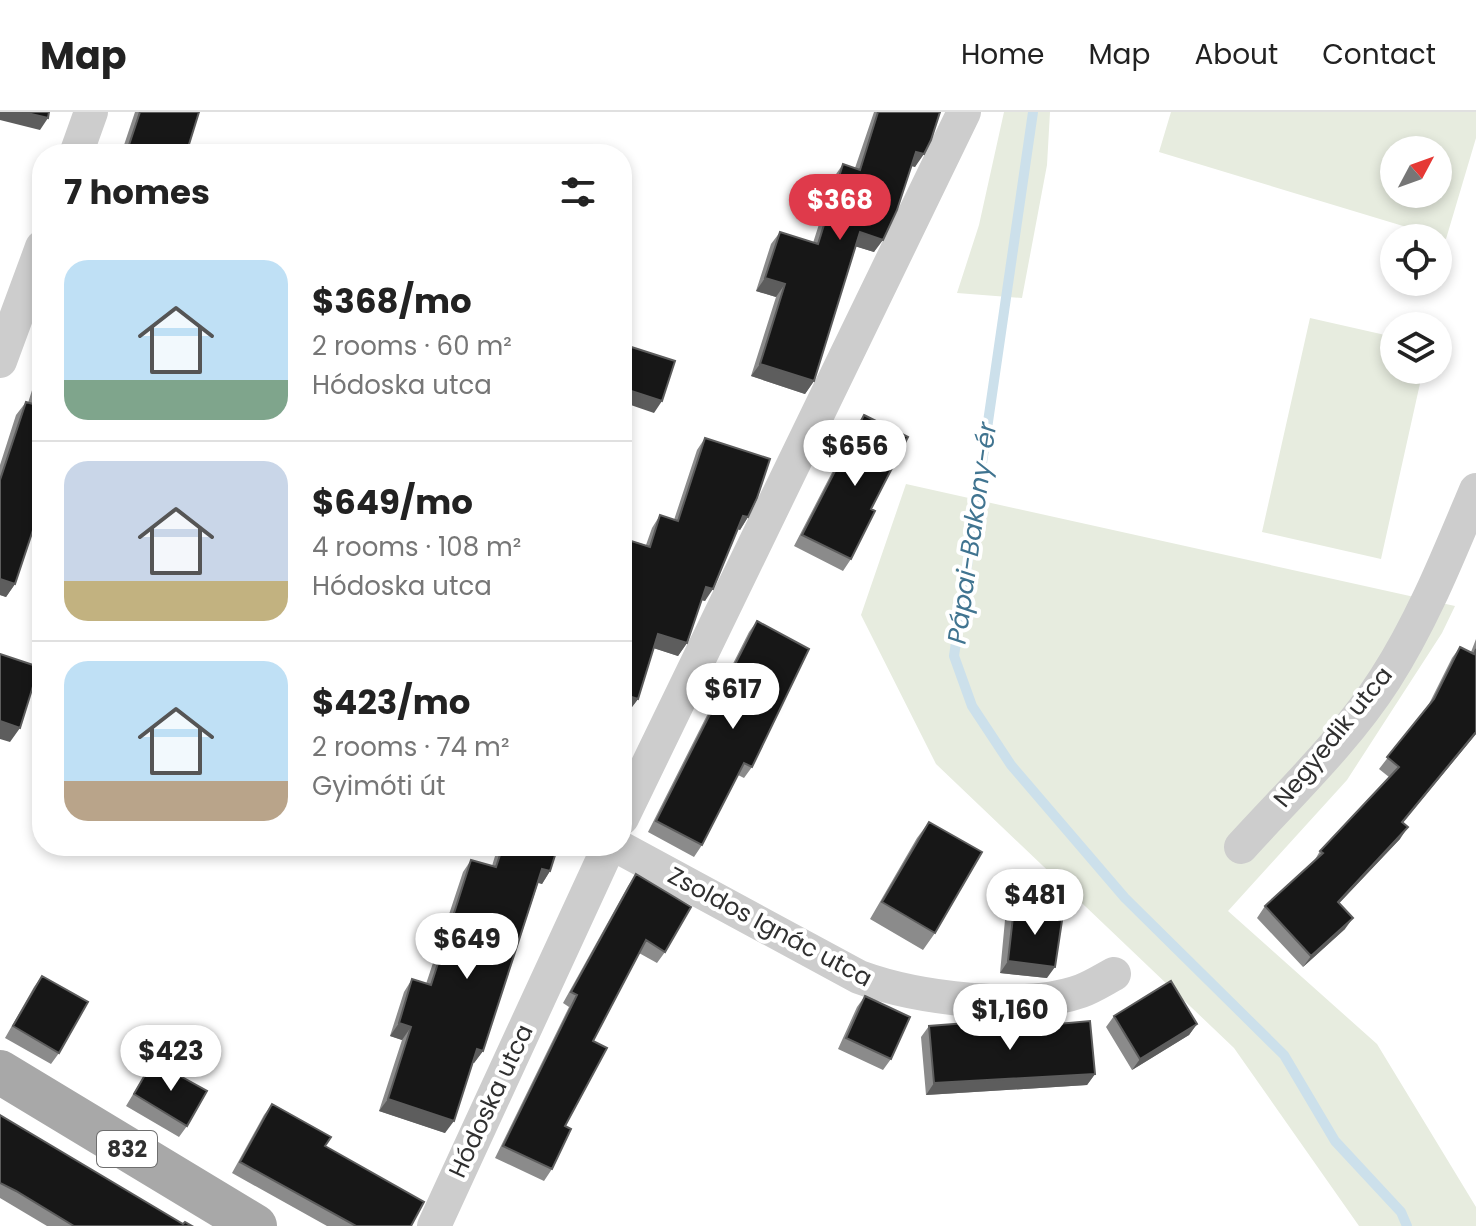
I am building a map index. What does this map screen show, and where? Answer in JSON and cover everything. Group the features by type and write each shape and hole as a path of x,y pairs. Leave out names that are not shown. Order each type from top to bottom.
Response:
{"main road":[{"name":"832","path":"0,1072 255,1226"}],"street":[{"path":"80,144 91,112"},
{"path":"632,797 964,112"},
{"path":"0,361 32,274"},
{"name":"Negyedik utca","path":"1241,847 1323,757 1385,679 1439,579 1476,490"},
{"name":"Zsoldos Ignác utca","path":"632,854 859,977 888,988 918,994 1033,1001 1081,991 1114,974"},
{"name":"Hódoska utca","path":"434,1226 604,856"}],"shaded area":[{"path":"1004,112 1050,112 1047,165 1022,298 957,293 979,225"},
{"path":"1171,112 1476,112 1476,138 1450,224 1397,224 1159,152"},
{"path":"1310,318 1380,334 1380,384 1420,384 1381,559 1262,532"},
{"path":"906,484 1455,606 1442,633 1347,780 1228,911 1377,1044 1476,1207 1476,1226 1359,1226 1234,1048 936,764 861,615"}],"building":[{"path":"23,112 49,112 48,118"},
{"path":"140,112 199,112 189,144 129,144"},
{"path":"878,112 940,112 924,154 916,152 897,210 883,240 860,232 814,381 760,364 785,284 765,278 780,232 818,244 843,164 860,170"},
{"path":"632,347 675,361 662,401 632,391"},
{"path":"26,402 32,404 32,533 15,584 0,579 0,480"},
{"path":"864,415 908,437 871,509 875,511 851,559 802,535"},
{"path":"705,438 770,459 757,498 748,517 743,516 713,589 706,587 687,643 658,634 638,699 632,697 632,541 650,547 660,515 678,521"},
{"path":"757,621 809,649 752,767 744,763 702,845 656,821"},
{"path":"1460,647 1474,654 1476,649 1476,732 1402,822 1408,827 1338,902 1353,918 1311,956 1265,906 1323,853 1320,851 1399,767 1387,757 1434,699"},
{"path":"0,654 32,665 32,689 20,728 0,721"},
{"path":"929,822 982,852 935,933 882,902"},
{"path":"500,856 555,856 550,871 542,869 483,1051 477,1049 454,1121 388,1099 411,1027 399,1023 412,979 431,985 471,860 496,867"},
{"path":"636,874 691,907 665,952 646,940 593,1041 607,1048 565,1126 571,1129 552,1169 503,1146 577,995 571,992"},
{"path":"1014,908 1063,914 1055,967 1008,961"},
{"path":"42,976 88,1002 59,1053 13,1026"},
{"path":"1171,981 1197,1024 1140,1059 1114,1016"},
{"path":"865,996 910,1017 891,1059 846,1038"},
{"path":"992,1021 992,1030 1090,1021 1095,1074 934,1083 929,1026"},
{"path":"153,1061 207,1091 187,1126 134,1094"},
{"path":"272,1104 331,1137 325,1146 424,1202 411,1226 356,1226 240,1162"},
{"path":"0,1115 183,1224 192,1226 74,1226 0,1183"}],"waterway":[{"name":"Pápai-Bakony-ér","path":"1033,112 954,656 972,706 1011,765 1125,898 1284,1055 1335,1141 1401,1212 1407,1226"}]}
